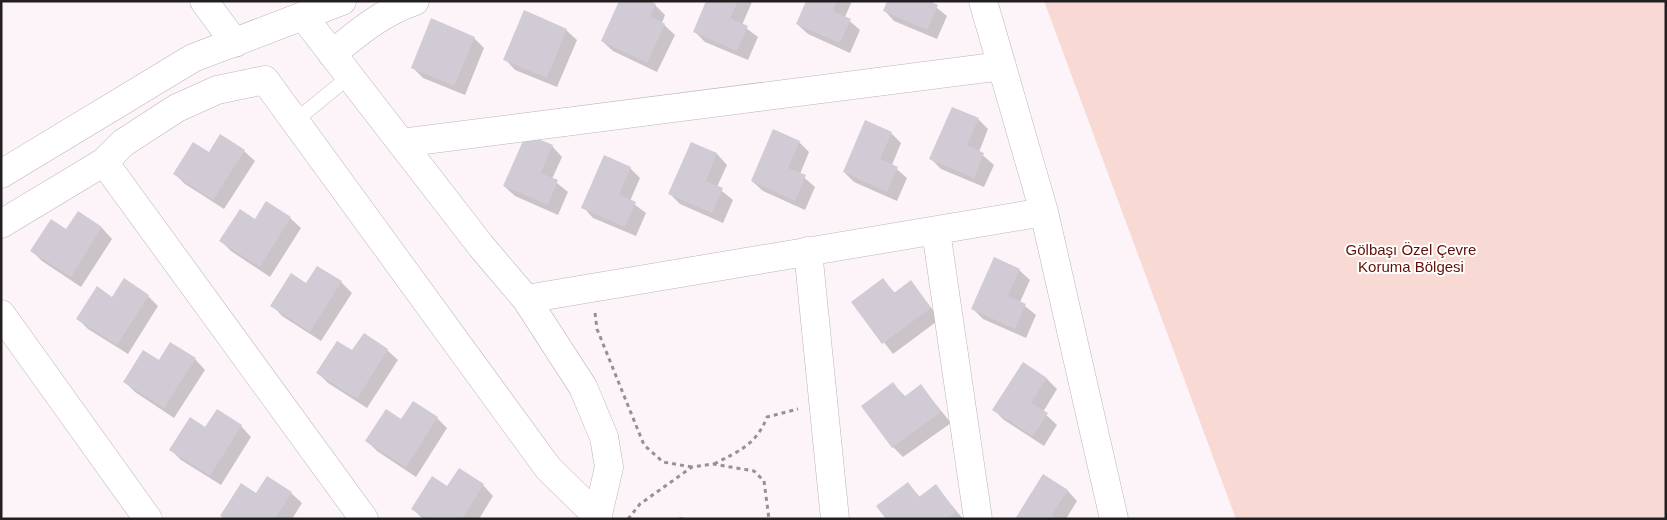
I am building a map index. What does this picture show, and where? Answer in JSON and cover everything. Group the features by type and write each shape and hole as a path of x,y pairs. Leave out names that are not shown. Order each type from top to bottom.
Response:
{"street":[{"path":"204,1 235,43"},
{"path":"1,174 193,58 342,1"},
{"path":"332,54 366,27 393,9 415,1"},
{"path":"983,1 1044,212 1114,519"},
{"path":"303,16 526,299 583,387 599,420 609,467 597,518"},
{"path":"401,142 1002,66"},
{"path":"1,224 104,162 123,143 177,108 217,90 265,80 548,468 597,518"},
{"path":"104,162 364,519"},
{"path":"526,299 1044,212"},
{"path":"936,231 978,519"},
{"path":"808,251 835,519"},
{"path":"1,314 148,519"}],"lane":[{"path":"295,121 350,76"}],"path":[{"path":"591,288 597,329 644,445 663,462 692,467 713,464 754,471 764,481 769,519"},
{"path":"713,464 747,447 762,432 767,417 823,404"},
{"path":"628,519 640,504 692,467"},
{"path":"679,519 684,519"}],"green space":[{"name":"Gölbaşı Özel Çevre Koruma Bölgesi","path":"1044,1 1666,1 1666,519 1236,519"}],"building":[{"path":"619,1 650,1 656,4 650,16 665,24 647,63 601,41"},
{"path":"706,1 738,1 730,18 748,26 737,51 693,32"},
{"path":"806,1 837,1 833,11 851,19 840,43 796,24"},
{"path":"887,1 929,1 938,5 927,30 883,11"},
{"path":"524,10 567,29 547,78 503,60"},
{"path":"431,18 475,37 454,86 411,68"},
{"path":"952,107 979,118 967,145 984,153 974,178 929,159"},
{"path":"865,120 892,132 880,159 898,167 887,192 843,172"},
{"path":"773,129 800,141 788,168 806,175 795,201 751,181"},
{"path":"220,134 245,150 213,200 173,174 193,142 209,152"},
{"path":"526,134 553,145 541,173 558,180 548,205 503,186"},
{"path":"691,142 717,153 706,181 723,188 712,213 668,194"},
{"path":"604,155 631,167 619,194 636,202 625,227 581,208"},
{"path":"266,201 291,217 260,267 219,241 240,209 255,219"},
{"path":"78,211 102,227 71,277 30,251 51,219 66,229"},
{"path":"994,257 1020,269 1008,296 1026,304 1015,329 971,309"},
{"path":"317,266 342,281 310,332 270,306 291,273 306,283"},
{"path":"124,278 149,295 117,345 76,319 97,286 112,297"},
{"path":"883,278 894,293 911,280 931,308 882,344 851,302"},
{"path":"364,333 388,349 357,399 316,373 337,341 352,350"},
{"path":"170,342 196,358 164,408 123,382 143,350 159,360"},
{"path":"1023,362 1047,378 1031,403 1048,413 1033,436 992,410"},
{"path":"893,382 904,397 921,384 941,412 892,448 861,406"},
{"path":"413,401 438,417 406,467 365,441 386,409 401,419"},
{"path":"217,409 242,425 210,476 169,450 190,417 205,427"},
{"path":"459,468 484,484 462,519 427,519 411,509 432,476 447,486"},
{"path":"1043,474 1068,490 1052,515 1058,519 1015,519"},
{"path":"267,476 292,492 275,519 225,519 220,516 241,483 256,493"},
{"path":"908,482 919,497 936,484 956,512 947,519 886,519 876,506"}]}
